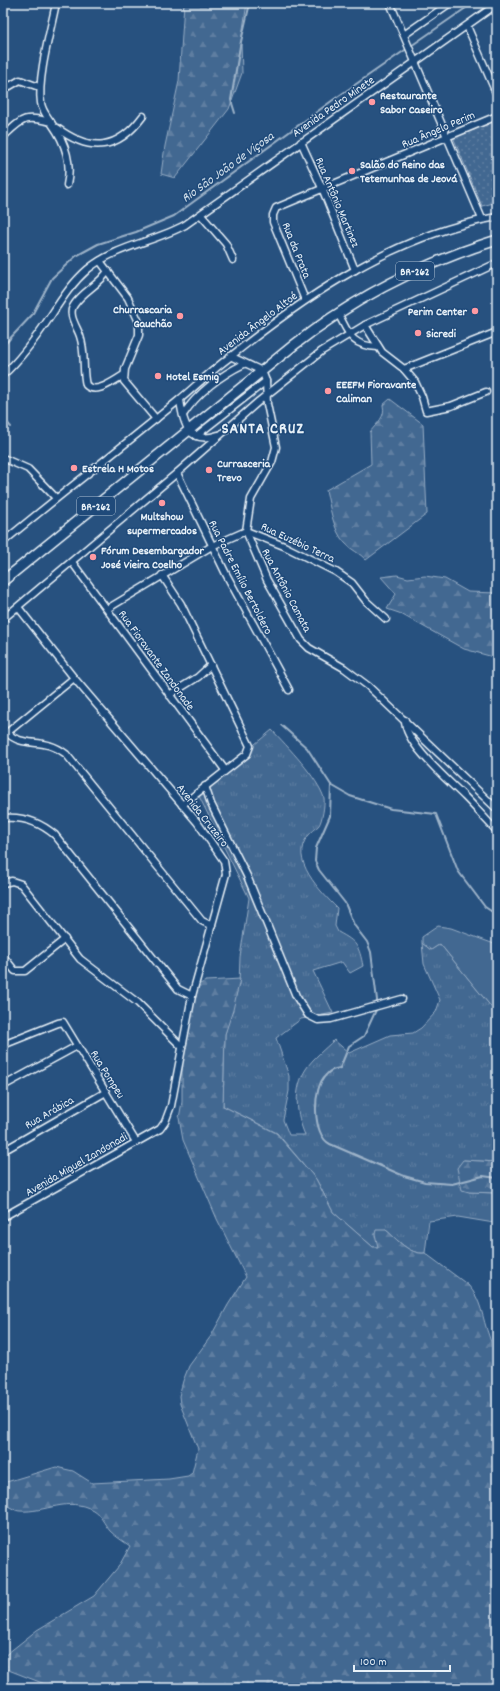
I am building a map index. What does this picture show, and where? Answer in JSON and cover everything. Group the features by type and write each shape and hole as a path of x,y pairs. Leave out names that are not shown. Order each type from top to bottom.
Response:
{"highway":[{"name":"BR-262","path":"3,581 310,332 338,313 407,274 456,254 497,240"}],"street":[{"path":"56,3 39,87 41,105 63,142 68,160 69,176 67,185"},
{"path":"390,3 482,220"},
{"path":"404,35 450,3"},
{"name":"Avenida Pedro Minete","path":"3,376 40,331 72,285 100,261 127,248 172,232 201,214 497,4"},
{"path":"467,26 497,95"},
{"path":"3,90 20,80 39,87"},
{"path":"3,137 26,118 31,117 53,124 67,136 81,143 104,144 125,136 143,116"},
{"name":"Rua Ângelo Perim","path":"276,208 497,116"},
{"name":"Rua Antônio Martinez","path":"301,142 322,188 355,270"},
{"name":"Rua da Prata","path":"276,208 273,215 273,222 305,300"},
{"path":"201,214 226,244 233,260"},
{"name":"Avenida Ângelo Altoé","path":"3,542 180,400 230,356 305,300 355,270 409,242 446,229 497,217"},
{"path":"100,261 128,298 139,322 139,335 124,376 128,386 156,419"},
{"path":"3,619 177,473 267,395 322,351 365,325 497,262"},
{"path":"108,270 101,281 74,305 72,314 82,343 86,385 89,388 96,389 124,376"},
{"path":"338,313 354,341 360,344 378,347"},
{"path":"365,325 378,347 391,361 404,369 415,382 422,397 426,411 451,406 486,392"},
{"path":"404,369 497,332"},
{"path":"230,356 244,364 262,371 266,381 267,408 274,435 275,455 251,499 246,531"},
{"path":"183,415 188,406 206,389 232,370 244,364"},
{"path":"196,436 266,381"},
{"path":"180,400 188,430 196,436 208,438 220,435"},
{"path":"3,458 28,469 56,498"},
{"name":"Rua Padre Emílio Bertoldero","path":"177,473 212,546 289,690"},
{"name":"Rua Euzébio Terra","path":"107,609 212,546 246,531 284,546 336,572 352,583 366,601 386,619"},
{"name":"Rua Antônio Camata","path":"246,531 267,580 301,640 310,648 356,676 405,720 497,809"},
{"name":"Rua Fioravante Zandonade","path":"72,562 224,770"},
{"path":"162,575 181,604 250,746 247,754 224,770 182,804"},
{"name":"Avenida Cruzeiro","path":"18,607 74,678 182,804 220,855 226,867 226,874 192,996 181,1046 171,1106 166,1122 160,1129"},
{"path":"169,695 206,672 211,665"},
{"path":"206,672 215,673"},
{"path":"74,678 5,735 20,741 40,742 51,745 66,754 202,922 212,926"},
{"path":"405,720 405,725 410,737 433,766 497,831"},
{"path":"205,786 211,804 247,876 296,996 308,1015 318,1020 332,1019 372,1006 402,999"},
{"path":"3,818 29,820 43,826 55,835 178,989 192,996"},
{"path":"3,883 12,882 21,884 80,959 138,1003 181,1046"},
{"path":"3,956 15,972 25,971 65,939"},
{"name":"Rua Pompeu","path":"3,1045 64,1022 77,1046 136,1142"},
{"path":"3,1086 77,1046"},
{"name":"Rua Arábica","path":"3,1151 106,1092"},
{"name":"Avenida Miguel Zandonadi","path":"3,1217 160,1129"}],"green space":[{"path":"184,3 247,3 241,42 242,73 229,109 175,178 161,174 165,146 179,81"},
{"path":"497,120 497,202 482,206 453,137"},
{"path":"390,399 423,424 427,514 366,560 347,545 341,538 332,518 326,490 371,464 370,432 382,416 384,409 383,405"},
{"path":"397,575 408,578 425,576 445,579 468,592 497,593 497,658 464,649 399,613 387,609 396,594 381,577"},
{"path":"272,730 309,772 321,790 324,798 324,808 320,823 308,836 303,845 302,855 304,865 309,875 337,908 335,926 338,932 356,945 363,966 350,973 342,962 313,971 333,1013 301,1019 276,1038 289,1076 289,1091 283,1120 289,1135 305,1135 297,1102 299,1085 309,1065 334,1040 349,1053 390,1035 413,1033 421,1028 436,1012 440,1000 424,964 422,943 431,950 440,944 497,1014 497,1162 464,1160 469,1192 497,1193 497,1222 494,1223 458,1217 429,1221 425,1253 414,1252 399,1242 386,1230 375,1234 379,1247 373,1247 333,1212 316,1179 277,1133 223,1106 225,1034 239,984 240,957 249,898 197,792"},
{"path":"438,926 451,928 497,945 497,1014 440,944 431,950 422,943 422,937"},
{"path":"240,979 233,1010 225,1034 223,1106 276,1133 316,1179 333,1212 373,1247 378,1247 375,1234 376,1230 386,1230 409,1249 414,1252 425,1253 468,1285 479,1303 497,1357 497,1688 55,1688 6,1669 3,1657 37,1630 94,1596 119,1566 130,1546 110,1531 96,1512 84,1506 66,1505 38,1510 18,1511 4,1504 3,1483 56,1467 73,1471 92,1483 169,1479 188,1476 192,1473 198,1449 180,1404 179,1396 183,1381 189,1366 211,1336 246,1277 217,1219 183,1140 179,1118 182,1102 182,1058 196,986 206,981"},
{"path":"463,1160 497,1162 497,1193 469,1192 462,1190 457,1168"}],"waterway":[{"path":"235,113 231,100 240,46 250,3"},
{"name":"Rio São João de Viçosa","path":"3,346 32,315 52,278 76,256 98,244 136,232 174,216 333,100 473,3"},
{"name":"Rio São João de Viçosa","path":"260,145 263,151"},
{"path":"3,418 11,427"},
{"path":"281,725 307,748 331,785 350,796 391,809 436,814 458,871 485,907 497,915"},
{"path":"331,785 330,816 316,848 315,861 319,870 345,903 354,925 367,942 371,952 377,1000 376,1010 364,1036 349,1046 340,1068 329,1072 321,1081 316,1100 317,1122 320,1131 324,1139 330,1144 404,1176 425,1182 452,1184 483,1176 497,1178"}],"place":[{"name":"Restaurante Sabor Caseiro","path":"372,102"},
{"name":"Salão do Reino das Tetemunhas de Jeová","path":"352,171"},
{"name":"Perim Center","path":"475,311"},
{"name":"Churrascaria Gauchão","path":"180,316"},
{"name":"Sicredi","path":"418,333"},
{"name":"Hotel Esmig","path":"158,376"},
{"name":"EEEFM Fioravante Caliman","path":"328,391"},
{"name":"Estrela H Motos","path":"74,468"},
{"name":"Currasceria Trevo","path":"209,470"},
{"name":"Multshow supermercados","path":"162,503"},
{"name":"Fórum Desembargador José Vieira Coelho","path":"93,557"}],"district":[{"name":"SANTA CRUZ","path":"263,427"}]}
